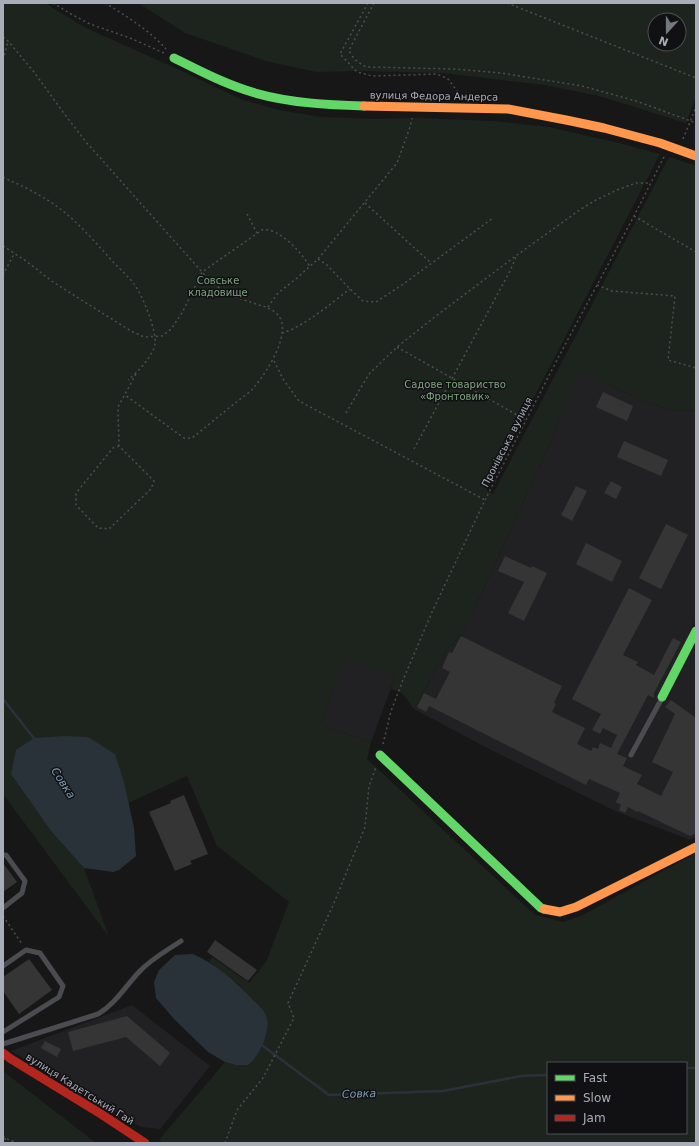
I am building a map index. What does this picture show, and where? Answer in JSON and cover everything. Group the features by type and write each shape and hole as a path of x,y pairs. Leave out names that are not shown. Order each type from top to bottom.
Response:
{"street":[{"name":"вулиця Федора Андерса","path":"174,58 235,86 265,96 310,104 508,109 576,121 669,146 696,156"},
{"path":"662,697 696,631"},
{"path":"380,755 541,908 560,912 576,907 696,847"},
{"name":"вулиця Кадетський Гай","path":"3,1053 145,1143"}],"lane":[{"path":"631,755 662,697"},
{"path":"3,855 6,855 25,881 22,893 3,908"},
{"path":"3,1044 98,1014 107,1009 139,972 156,957 181,941"},
{"path":"3,966 26,950 40,953 63,986 59,997 3,1032"}],"path":[{"path":"53,3 90,24 130,38 174,58"},
{"path":"105,3 124,15 161,43 174,58"},
{"path":"368,3 340,54 357,72 372,76 437,74 448,79 457,91 455,107"},
{"path":"374,3 349,50 351,55 363,66 455,69 501,73 582,86 636,101 696,123"},
{"path":"507,3 696,78"},
{"path":"3,37 34,72 86,142 202,272 214,284 232,295 268,308 277,313 281,318 282,333 273,360 255,387 192,438 184,438 125,395"},
{"path":"3,60 8,41"},
{"path":"268,308 278,293 298,278 318,259 397,162 410,127 414,106"},
{"path":"679,150 696,107"},
{"name":"Пронівська вулиця","path":"225,1143 237,1110 263,1078 294,1018 288,1003 334,903 365,828 369,786 380,755 391,711 402,680 432,612 485,500 558,358 634,216 669,146"},
{"path":"3,177 27,188 59,208 89,235 135,285 146,307 154,329 155,343 152,352 136,374 118,407 120,446 154,481 151,489 109,529 98,528 76,505 76,493 113,448 120,446"},
{"path":"346,413 370,373 397,347 517,255 596,200 636,183 651,183"},
{"path":"365,202 431,263"},
{"path":"247,214 257,232"},
{"path":"634,216 696,252"},
{"path":"318,259 327,265 363,301 376,302 402,285 493,218"},
{"path":"3,246 26,261 53,282 131,331 144,337 162,336 171,329 182,313 202,272 236,249 257,232 267,229 276,232 294,246 304,257 310,267"},
{"path":"3,275 14,253"},
{"path":"414,450 453,379 517,255"},
{"path":"597,285 612,291 675,296 668,360 696,368"},
{"path":"282,333 288,332 303,323 350,289"},
{"path":"397,347 526,420"},
{"path":"273,360 283,379 299,401 485,500"},
{"path":"128,380 136,374"},
{"path":"3,916 26,950"},
{"path":"4,1137 6,1143"},
{"path":"4,1137 17,1143"}],"shaded area":[{"path":"579,369 611,386 645,401 671,410 696,410 696,620 685,643 696,649 696,705 694,709 696,711 696,837 690,840 615,811 489,749 414,709 447,649 463,633 549,446"},
{"path":"345,657 395,677 371,742 321,725"},
{"path":"132,1005 210,1066 160,1129 141,1127 11,1051"}],"green space":[{"path":"3,3 45,3 86,28 243,100 279,110 321,117 493,121 549,127 660,154 486,490 493,494 669,157 696,166 696,410 671,410 645,401 579,370 549,446 463,633 447,649 414,709 402,693 391,689 395,677 345,658 321,725 371,742 367,759 535,915 563,922 581,916 696,853 696,1143 163,1143 159,1140 225,1062 236,1065 266,1037 268,1027 267,1016 238,984 209,962 212,957 249,983 266,962 289,902 217,846 187,776 128,803 124,782 114,754 88,737 11,774 51,831 84,868 109,937 3,794"},
{"path":"138,3 696,3 696,97 686,123 599,96 545,85 442,73 359,71 316,72 266,61 185,33"},
{"path":"3,1071 4,1072 96,1143 3,1143"}],"water":[{"path":"65,736 88,737 115,754 124,782 134,828 136,856 119,870 113,872 84,868 51,831 11,774 16,750 34,738"},
{"path":"193,954 210,963 232,979 266,1015 268,1026 263,1044 257,1055 248,1065 236,1065 225,1062 208,1052 174,1019 156,998 154,982 159,970 175,955"}],"building":[{"path":"603,392 633,406 627,421 596,407"},
{"path":"624,441 668,460 661,476 617,457"},
{"path":"611,481 622,487 616,499 604,493"},
{"path":"576,486 587,491 572,521 561,515"},
{"path":"666,524 688,535 661,589 639,578"},
{"path":"586,543 622,561 612,582 576,564"},
{"path":"505,556 531,568 532,566 547,573 524,621 508,613 524,582 498,571"},
{"path":"629,588 652,600 623,655 638,662 636,665 654,675 673,638 681,642 654,693 654,698 648,695 617,754 627,758 623,766 642,775 637,784 661,796 673,772 652,762 675,714 665,707 671,700 696,718 696,833 690,836 628,807 625,813 619,810 621,805 616,802 620,793 589,779 586,785 429,706 426,712 417,707 424,693 436,699 450,672 442,668 449,652 452,653 461,636 562,686 554,703 556,704 552,712 585,728 577,744 591,751 593,747 598,749 600,743 611,748 617,735 603,728 600,734 592,730 601,714 572,699"},
{"path":"184,795 208,854 190,861 192,864 175,871 149,812 171,803 170,801"},
{"path":"3,863 17,882 3,892"},
{"path":"215,940 257,970 248,981 207,952"},
{"path":"29,959 52,990 19,1014 3,991 3,977"},
{"path":"127,1016 170,1053 160,1066 126,1037 73,1051 68,1032"},
{"path":"45,1041 61,1049 57,1057 41,1048"}],"waterway":[{"name":"Совка","path":"3,699 36,741"},
{"name":"Совка","path":"259,1043 329,1095 443,1091 521,1076 547,1075"},
{"name":"Совка","path":"687,1068 696,1068"}],"traffic: fast":[{"path":"174,58 224,82 255,93 296,101 364,106"},
{"path":"662,697 696,631"},
{"path":"380,755 541,908 544,909"}],"traffic: slow":[{"path":"364,106 508,109 604,128 660,143 696,156"},
{"path":"544,909 560,912 576,907 696,847"}],"traffic: jam":[{"path":"3,1053 145,1143"}],"park label":[{"name":"Совське кладовище","path":"218,286"},
{"name":"Садове товариство «Фронтовик»","path":"455,390"}]}
